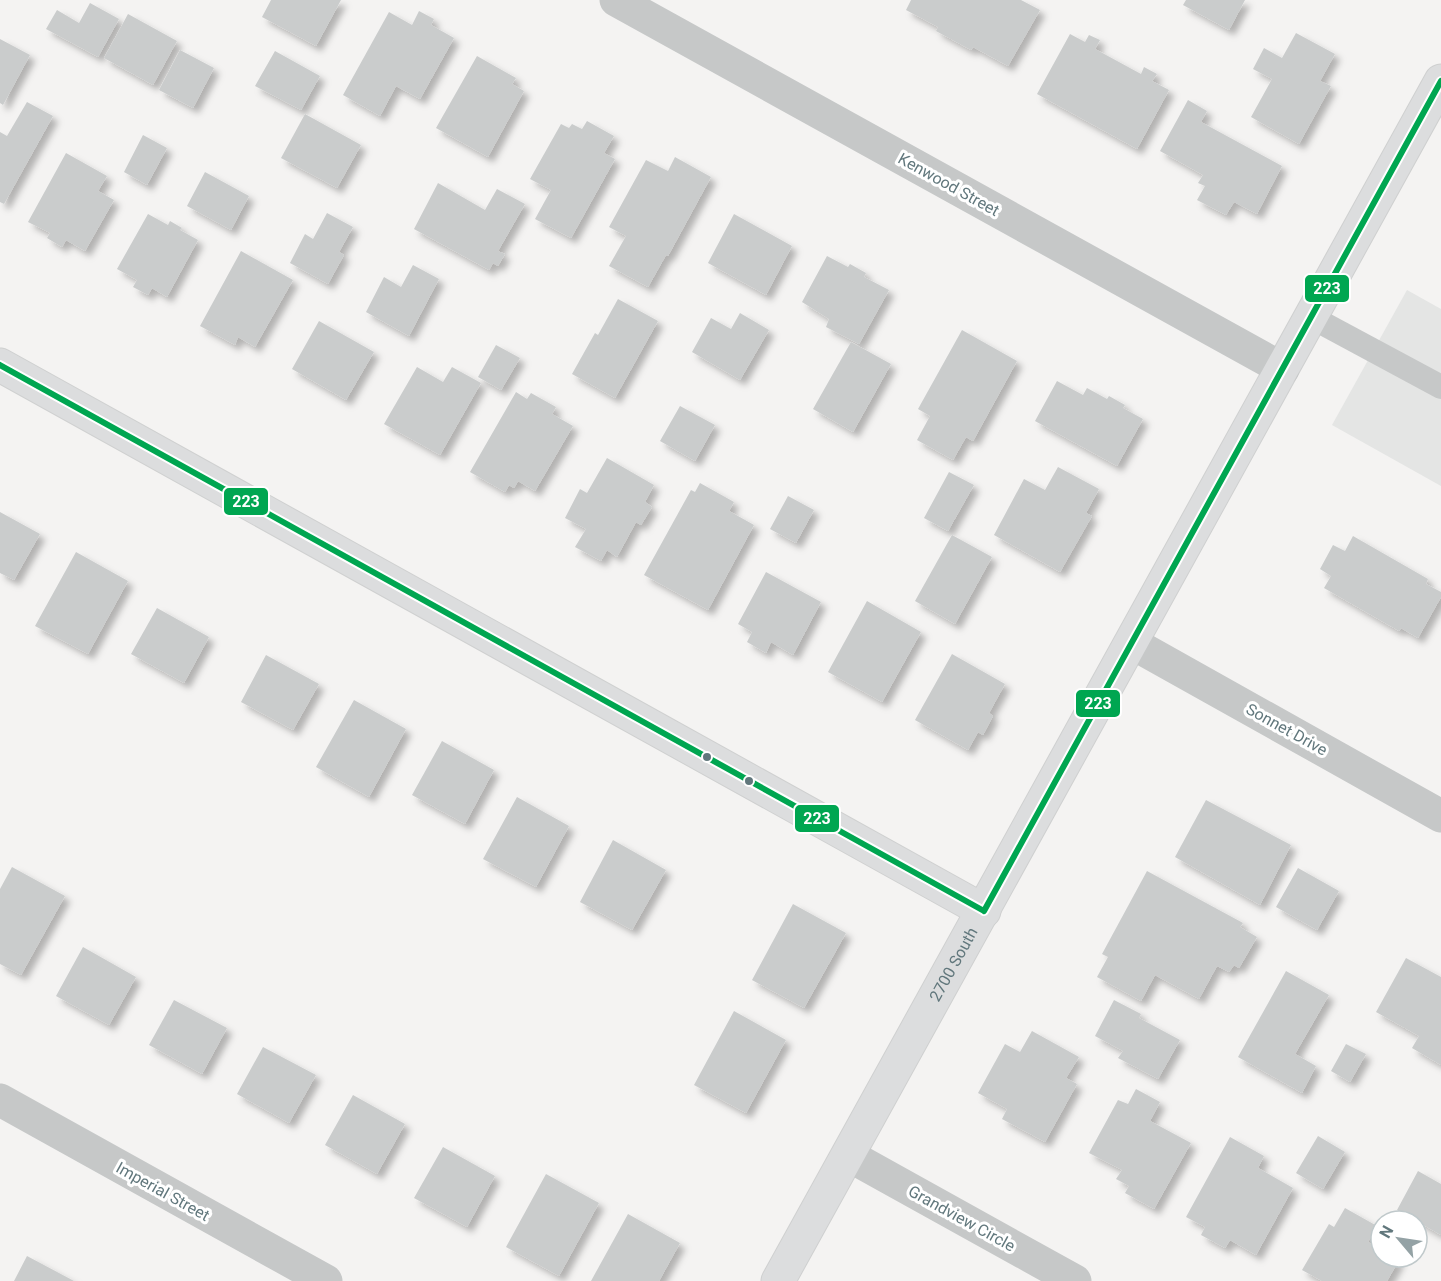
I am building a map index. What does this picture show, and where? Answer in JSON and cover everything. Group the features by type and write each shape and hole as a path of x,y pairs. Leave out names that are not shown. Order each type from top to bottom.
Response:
{"street":[{"name":"Kenwood Street","path":"616,0 1282,369"},
{"name":"2700 South","path":"778,1281 1441,81"},
{"path":"0,365 984,911"},
{"name":"Sonnet Drive","path":"1132,643 1441,816"},
{"name":"Imperial Street","path":"0,1100 326,1281"},
{"name":"Grandview Circle","path":"848,1155 1076,1281"}],"lane":[{"path":"1311,317 1441,387"}],"shaded area":[{"path":"1407,290 1441,309 1441,486 1332,425"}],"building":[{"path":"271,0 341,0 316,46 262,17"},
{"path":"911,0 1021,0 1040,10 1008,66 936,31 938,27 906,10"},
{"path":"1186,0 1245,0 1229,30 1183,5"},
{"path":"90,3 119,19 98,57 46,29 57,10 79,23"},
{"path":"419,11 434,19 431,25 454,38 420,99 396,86 380,116 343,95 389,12 412,25"},
{"path":"128,14 177,41 153,85 104,58"},
{"path":"1296,33 1335,54 1320,81 1331,86 1299,144 1251,117 1272,79 1253,69 1264,48 1282,58"},
{"path":"1070,34 1085,42 1089,35 1100,40 1095,49 1141,74 1144,67 1157,74 1152,81 1169,90 1137,149 1037,94"},
{"path":"0,39 30,55 3,105 0,103"},
{"path":"180,50 214,68 193,108 159,90"},
{"path":"275,51 320,76 301,110 255,86"},
{"path":"477,56 516,78 512,84 524,91 488,157 436,128"},
{"path":"1188,100 1207,111 1201,122 1282,166 1257,214 1234,202 1226,215 1197,200 1205,186 1198,183 1203,175 1160,151"},
{"path":"27,102 53,116 4,204 0,202 0,132 7,136"},
{"path":"305,114 361,145 337,188 281,158"},
{"path":"587,121 614,136 604,153 615,159 571,238 535,219 551,190 530,179 561,124 569,128 572,124 582,129"},
{"path":"143,135 167,148 147,185 124,172"},
{"path":"66,153 107,176 98,191 114,200 85,251 66,240 62,247 47,238 50,233 28,222"},
{"path":"675,157 711,177 668,256 666,255 648,287 609,266 626,236 609,227 646,160 668,171"},
{"path":"205,172 249,196 231,230 187,206"},
{"path":"438,183 485,210 497,189 525,204 498,251 505,254 498,266 493,263 489,270 414,229"},
{"path":"327,213 353,227 339,252 344,255 328,284 290,263 305,234 313,239"},
{"path":"148,214 168,225 170,221 182,228 180,230 198,240 167,297 152,288 148,295 133,287 137,280 117,269"},
{"path":"734,214 792,246 766,295 708,263"},
{"path":"241,251 293,280 255,347 238,337 235,345 200,326"},
{"path":"827,256 848,267 850,264 866,273 864,277 889,290 859,344 826,327 829,319 802,302"},
{"path":"413,265 439,279 409,336 366,312 384,277 401,287"},
{"path":"618,299 658,321 615,398 572,374 595,333 598,335"},
{"path":"740,313 769,330 740,380 692,352 711,318 731,329"},
{"path":"319,321 374,352 346,400 292,369"},
{"path":"962,330 1017,361 973,441 966,437 953,460 917,440 930,416 918,409"},
{"path":"851,342 891,364 853,432 813,409"},
{"path":"496,345 520,358 501,390 478,377"},
{"path":"417,367 443,382 452,367 481,383 440,455 384,424"},
{"path":"1057,381 1083,395 1087,388 1107,399 1109,396 1125,405 1123,408 1143,419 1117,466 1035,421"},
{"path":"516,392 527,399 531,393 556,407 552,414 573,426 535,491 518,481 514,488 509,485 505,492 470,472"},
{"path":"680,406 715,425 695,461 660,441"},
{"path":"607,458 654,485 645,502 652,507 641,525 636,522 617,557 607,550 601,561 575,547 586,529 565,518 580,489 587,493"},
{"path":"1058,467 1099,489 1086,513 1092,516 1060,572 994,535 1024,479 1045,490"},
{"path":"949,472 974,485 948,531 924,518"},
{"path":"700,483 734,502 729,511 754,525 708,610 644,575 691,490 695,492"},
{"path":"788,496 814,510 796,543 770,529"},
{"path":"0,512 40,534 14,580 0,573"},
{"path":"952,535 992,557 955,624 915,601"},
{"path":"1353,536 1428,579 1426,584 1441,592 1441,597 1418,638 1401,628 1399,631 1324,588 1331,576 1320,569 1333,545 1345,551"},
{"path":"76,552 128,581 88,654 35,626"},
{"path":"766,572 821,602 793,655 771,642 766,653 747,642 752,632 738,624"},
{"path":"867,601 921,632 882,702 828,672"},
{"path":"157,608 209,637 184,683 131,654"},
{"path":"952,654 1005,684 989,713 993,716 983,735 978,732 968,750 915,720"},
{"path":"266,655 319,684 293,730 241,702"},
{"path":"354,700 406,729 369,797 316,767"},
{"path":"442,741 494,770 465,824 412,795"},
{"path":"517,797 569,826 536,887 483,859"},
{"path":"1206,800 1291,845 1260,905 1175,857"},
{"path":"613,840 666,870 632,930 580,902"},
{"path":"12,867 65,896 21,975 0,964 0,889"},
{"path":"1298,868 1339,891 1317,930 1276,907"},
{"path":"1147,871 1243,923 1240,927 1257,937 1239,968 1234,965 1229,972 1217,966 1199,999 1155,975 1141,1001 1097,977 1108,957 1102,954"},
{"path":"793,904 846,933 804,1008 752,980"},
{"path":"83,947 136,977 109,1025 56,996"},
{"path":"1406,958 1441,977 1441,1065 1412,1048 1419,1036 1376,1012"},
{"path":"1286,971 1329,995 1295,1054 1316,1066 1302,1093 1238,1057"},
{"path":"174,1000 227,1028 202,1074 149,1045"},
{"path":"1114,1000 1141,1014 1139,1018 1180,1040 1158,1079 1118,1058 1123,1051 1095,1036"},
{"path":"734,1011 786,1040 746,1113 694,1085"},
{"path":"1032,1031 1079,1057 1066,1078 1077,1084 1045,1142 1002,1119 1007,1109 978,1093 1005,1044 1020,1052"},
{"path":"1346,1044 1366,1054 1350,1082 1331,1071"},
{"path":"263,1047 316,1075 289,1123 237,1094"},
{"path":"1136,1089 1160,1102 1150,1121 1191,1143 1154,1209 1125,1193 1129,1186 1116,1179 1122,1170 1089,1153 1118,1100 1128,1104"},
{"path":"353,1095 405,1124 377,1174 325,1145"},
{"path":"1318,1136 1345,1152 1323,1189 1296,1173"},
{"path":"1230,1137 1264,1156 1258,1168 1293,1188 1256,1255 1230,1240 1225,1248 1201,1235 1205,1227 1186,1217"},
{"path":"443,1147 495,1176 467,1227 414,1198"},
{"path":"1418,1171 1441,1184 1441,1235 1429,1228 1429,1209 1398,1209"},
{"path":"546,1174 599,1203 559,1276 506,1247"},
{"path":"1345,1208 1369,1222 1369,1269 1394,1269 1387,1281 1322,1281 1302,1270 1329,1224 1334,1227"},
{"path":"628,1214 680,1243 659,1281 591,1281"},
{"path":"27,1256 74,1281 14,1281"}],"transit line":[{"name":"223","path":"984,911 1441,81"},
{"name":"223","path":"0,365 984,911"}]}
